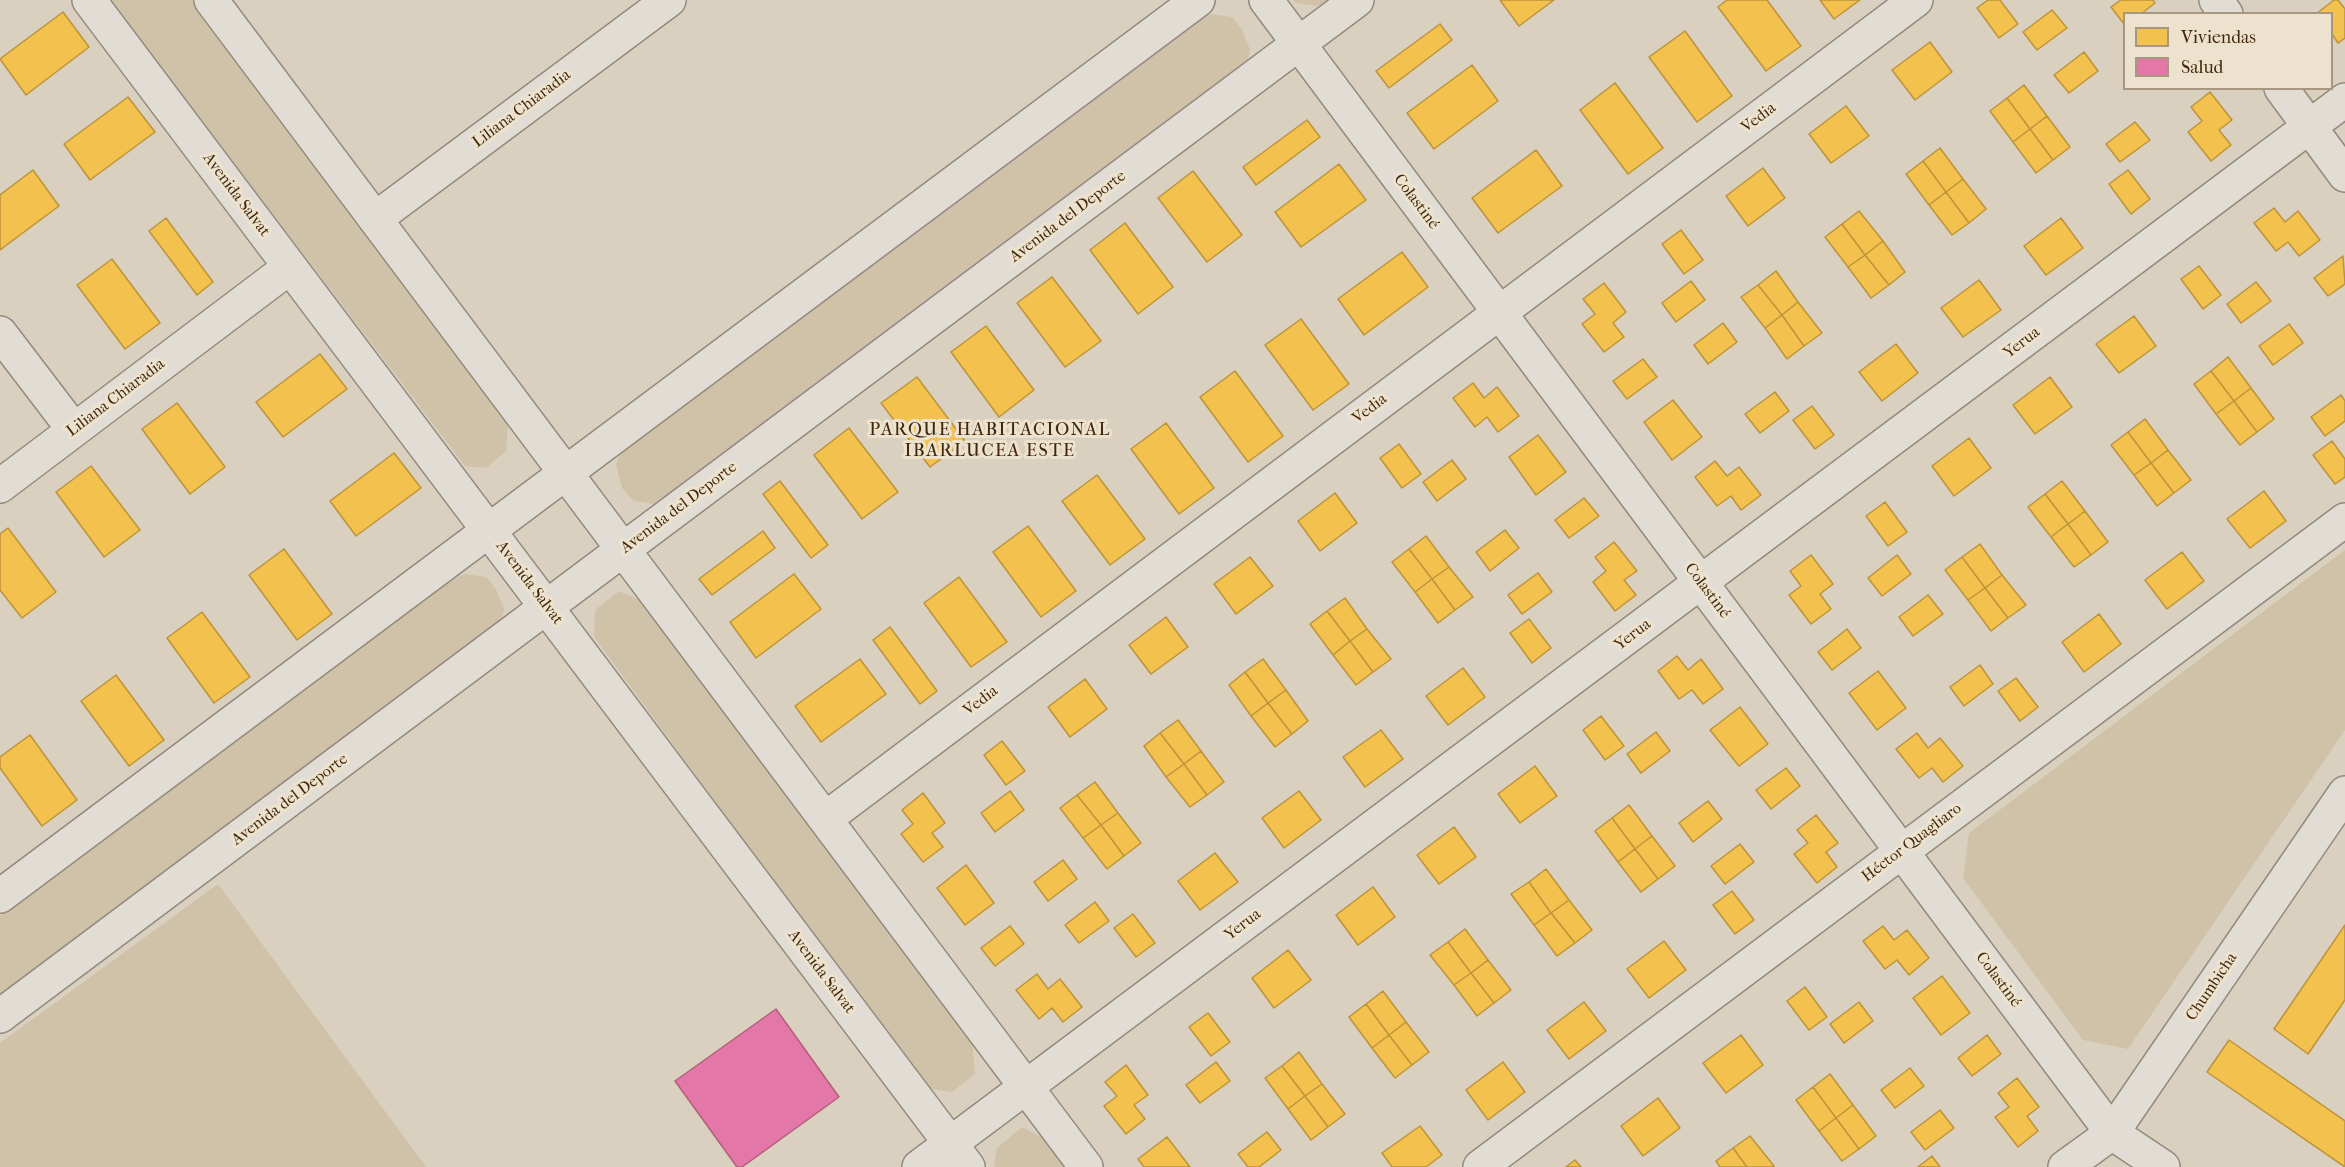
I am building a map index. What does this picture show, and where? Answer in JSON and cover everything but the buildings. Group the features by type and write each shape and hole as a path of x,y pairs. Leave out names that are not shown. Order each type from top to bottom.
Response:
{"street":[{"name":"Avenida Salvat","path":"89,0 959,1155"},
{"path":"211,0 1086,1167"},
{"name":"Liliana Chiaradia","path":"375,219 669,0"},
{"path":"0,896 1198,0"},
{"name":"Colastiné","path":"1266,0 2112,1133 2163,1167"},
{"name":"Avenida del Deporte","path":"0,1017 1357,0"},
{"name":"Vedia","path":"825,819 1916,0"},
{"path":"2282,90 2345,176"},
{"name":"Yerua","path":"919,1167 959,1155 1025,1086 1702,584 2345,100"},
{"name":"Liliana Chiaradia","path":"0,486 290,267"},
{"path":"0,333 74,430"},
{"name":"Héctor Quagliaro","path":"1480,1167 2345,520"},
{"name":"Chumbicha","path":"2065,1167 2112,1133 2345,793"}],"shaded area":[{"path":"110,0 193,0 508,425 506,451 486,468 465,466"},
{"path":"1293,0 1335,0 1316,6 1296,3"},
{"path":"1212,14 1232,17 1242,29 1250,50 1246,68 670,499 654,504 634,501 622,488 616,464 623,448 1190,22"},
{"path":"2345,550 2345,730 2128,1049 2083,1040 1963,878 1969,833"},
{"path":"466,574 486,577 496,589 504,609 500,628 0,1003 0,916 444,582"},
{"path":"619,591 642,601 972,1041 975,1074 952,1092 926,1088 594,637 595,610"},
{"path":"218,884 426,1167 0,1167 0,1043"},
{"path":"1022,1127 1047,1140 1067,1167 994,1167 997,1148"}],"district":[{"name":"PARQUE HABITACIONAL IBARLUCEA ESTE","path":"990,441"}]}
